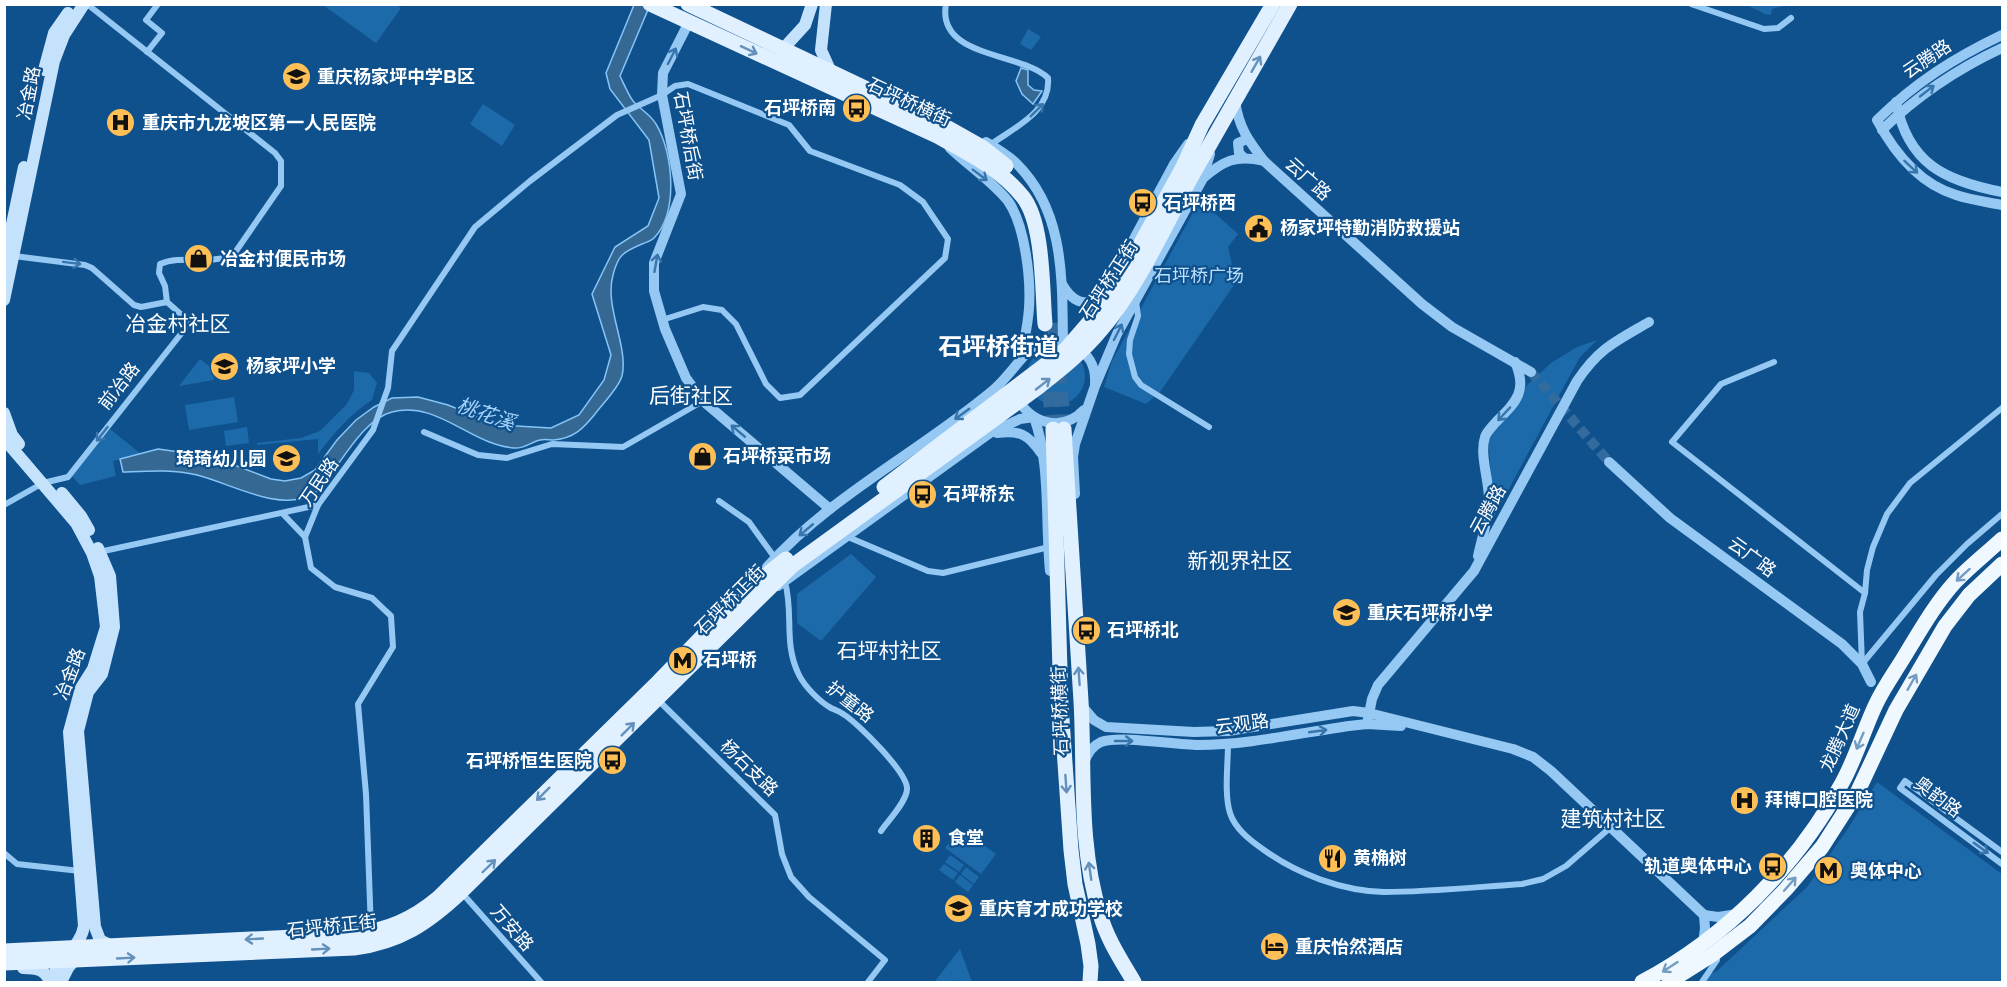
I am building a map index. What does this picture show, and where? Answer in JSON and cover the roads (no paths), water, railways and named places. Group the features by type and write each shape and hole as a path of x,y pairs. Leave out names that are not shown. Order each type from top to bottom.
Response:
{"highway":[{"name":"龙腾大道","path":"1642,982 1665,971 1703,944 1738,914 1773,879 1808,837 1842,782 1877,702 1929,616 1955,582 2002,539"},
{"path":"1682,982 1717,960 1786,889 1822,847 1858,791 1896,710 1945,626 1969,595 2002,564"},
{"path":"1669,982 1712,955 1750,926"}],"main road":[{"name":"冶金路","path":"4,300 7,256 46,59 54,33 74,4"},
{"name":"冶金路","path":"7,256 54,61 64,35 86,4"},
{"name":"石坪桥横街","path":"688,4 830,70 940,130"},
{"path":"783,49 806,25 812,4"},
{"path":"826,4 821,50 830,70"},
{"name":"石坪桥正街","path":"1192,174 1203,125 1273,4"},
{"name":"石坪桥正街","path":"4,951 37,950 102,960 370,939 409,933 430,920 461,892 785,561 1066,349 1111,297 1192,174 1290,4"},
{"name":"石坪桥横街","path":"654,6 982,147 1009,169 1031,194 1043,222 1049,323"},
{"path":"806,25 808,34 814,37 823,32"},
{"name":"冶金路","path":"4,413 12,435 75,522 110,576 114,627 102,674 88,692 78,731 90,927"},
{"name":"石坪桥横街","path":"1058,429 1067,601 1081,705 1081,770 1091,882 1107,934 1134,982"},
{"name":"冶金路","path":"4,436 6,441 47,482"},
{"name":"冶金路","path":"90,927 81,871 69,732 81,688 93,669 106,627 96,553"},
{"name":"石坪桥横街","path":"1067,601 1061,705 1071,850 1075,884 1088,944 1091,966 1090,982"},
{"name":"石坪桥正街","path":"4,964 73,955 113,946 370,939 422,911 438,898 653,695"},
{"path":"61,982 73,955 90,927 100,940 113,946"},
{"path":"51,982 53,975 73,955"},
{"path":"4,964 40,969 51,982"}],"street":[{"path":"7,256 86,265 134,305 141,307 167,302 165,286 159,273 160,264 171,259 225,259 234,255 281,186 280,161 275,153 86,4"},
{"path":"147,52 162,33 146,20 158,4"},
{"path":"946,4 945,18 957,39 984,53 996,54 1040,70 1048,78 1049,89 1044,103 990,145"},
{"path":"1691,4 1764,29 1778,28 1791,18"},
{"name":"石坪桥后街","path":"689,22 663,74 660,96 681,194 654,263 654,291 662,320 686,378 703,401 830,509"},
{"name":"云腾路","path":"1880,125 1896,102 1926,77 1970,50 2002,35"},
{"name":"云腾路","path":"1880,125 1898,115 1943,80 2002,48"},
{"name":"万民路","path":"305,537 318,505 374,430 388,388 392,351 475,227 530,181 617,115 660,96 675,86 688,84 789,125 810,151 900,185 923,202 948,239 945,258 800,395 780,398 766,384 736,324 722,310 703,307 662,320"},
{"name":"云广路","path":"1235,101 1237,116 1247,139 1264,161 1422,304 1452,327 1531,372"},
{"path":"1896,102 1907,139 1919,154 1935,167 1959,181 2002,192"},
{"path":"1063,342 1105,292 1173,164 1203,125"},
{"path":"1880,125 1905,161 1941,189 1955,195 2002,205"},
{"path":"940,130 981,138 1014,161 1029,177 1046,204 1056,235 1062,283 1063,342"},
{"path":"940,130 970,167 990,182 1009,203 1023,235 1029,306 1027,331 1014,378 1016,396 1026,411 1034,417 1050,422 1069,421 1077,417 1089,403"},
{"path":"1243,157 1239,153 1238,143 1247,139"},
{"path":"1067,601 1078,564 1073,457 1078,430 1117,334 1136,300 1192,174 1214,169 1243,157 1264,161"},
{"path":"1062,283 1069,295 1082,303 1091,302 1105,292"},
{"path":"1136,300 1138,316 1130,340 1129,354 1135,377 1142,386 1209,427"},
{"name":"前冶路","path":"4,505 47,482 68,477 184,330 187,323 184,317 167,302"},
{"name":"云腾路","path":"1367,724 1372,699 1378,685 1474,571 1589,363 1607,346 1649,322"},
{"path":"785,561 784,549 830,509 994,390 1033,347 1050,341 1063,342 1077,348 1090,360 1094,368 1095,386"},
{"path":"1474,571 1489,500 1485,438 1518,398 1521,385 1520,375 1514,362"},
{"path":"1774,362 1721,384 1672,442 1865,593"},
{"path":"424,432 477,455 507,458 552,444 623,447 703,401"},
{"path":"1862,664 1860,612 1865,593 1867,570 1873,547 1887,514 1910,483 2002,408"},
{"path":"753,594 785,582 990,433 1020,419 1034,417"},
{"path":"1034,417 1043,457 1050,571 1067,601"},
{"path":"990,433 1011,431 1023,435 1033,442 1043,457"},
{"name":"云广路","path":"1609,462 1670,518 1842,644 1862,664 1876,692 1877,702"},
{"path":"719,501 749,522 785,561"},
{"path":"96,553 318,505"},
{"path":"283,514 305,537 311,568 335,587 372,598 391,616 393,647 358,704 366,794 370,939"},
{"path":"1862,664 1936,575 2002,514"},
{"path":"848,537 928,571 943,573 1048,547"},
{"name":"护童路","path":"785,582 789,595 789,649 800,677 822,703 843,714 866,732 904,776 908,788 904,799 881,831"},
{"path":"1871,682 1881,683 1890,679"},
{"name":"杨石支路","path":"653,695 775,815 782,854 791,877 809,897 885,960 868,982"},
{"path":"1081,705 1094,720 1106,727 1101,734 1102,742 1094,746 1086,756 1081,770"},
{"name":"云观路","path":"1106,727 1194,732 1228,731 1353,711 1369,713 1513,750 1533,757 1551,771 1704,915"},
{"name":"云观路","path":"1102,742 1125,740 1196,745 1228,744 1367,724 1422,727"},
{"path":"1228,744 1230,813 1238,828 1276,859 1303,873 1359,889 1383,892 1522,884 1543,879 1566,866 1611,827"},
{"name":"奥韵路","path":"2002,852 1905,780 1900,788 2002,864"},
{"path":"4,853 17,864 81,871"},
{"name":"万安路","path":"461,892 541,982"},
{"path":"1703,944 1704,915 1719,917 1738,914"},
{"path":"1702,982 1717,960"}],"tunnel":[{"path":"1054,323 1064,429"},
{"path":"1048,369 1053,429"},
{"path":"1531,372 1609,462"}],"place":[{"name":"重庆杨家坪中学B区","path":"296,77"},
{"name":"石坪桥南","path":"857,108"},
{"name":"重庆市九龙坡区第一人民医院","path":"121,123"},
{"name":"石坪桥西","path":"1143,203"},
{"name":"杨家坪特勤消防救援站","path":"1259,228"},
{"name":"冶金村便民市场","path":"199,259"},
{"name":"杨家坪小学","path":"225,366"},
{"name":"石坪桥菜市场","path":"702,456"},
{"name":"琦琦幼儿园","path":"287,459"},
{"name":"石坪桥东","path":"922,494"},
{"name":"重庆石坪桥小学","path":"1346,613"},
{"name":"石坪桥北","path":"1086,630"},
{"name":"石坪桥","path":"682,660"},
{"name":"石坪桥恒生医院","path":"613,761"},
{"name":"拜博口腔医院","path":"1744,800"},
{"name":"食堂","path":"927,838"},
{"name":"黄桷树","path":"1332,858"},
{"name":"轨道奥体中心","path":"1773,866"},
{"name":"奥体中心","path":"1829,871"},
{"name":"重庆育才成功学校","path":"958,909"},
{"name":"重庆怡然酒店","path":"1274,947"}],"district":[{"name":"冶金村社区","path":"178,324"},
{"name":"石坪桥街道","path":"998,347"},
{"name":"后街社区","path":"691,396"},
{"name":"新视界社区","path":"1240,561"},
{"name":"石坪村社区","path":"889,651"},
{"name":"建筑村社区","path":"1613,819"}],"park label":[{"name":"石坪桥广场","path":"1199,276"}],"water label":[{"name":"桃花溪","path":"486,414"}]}
